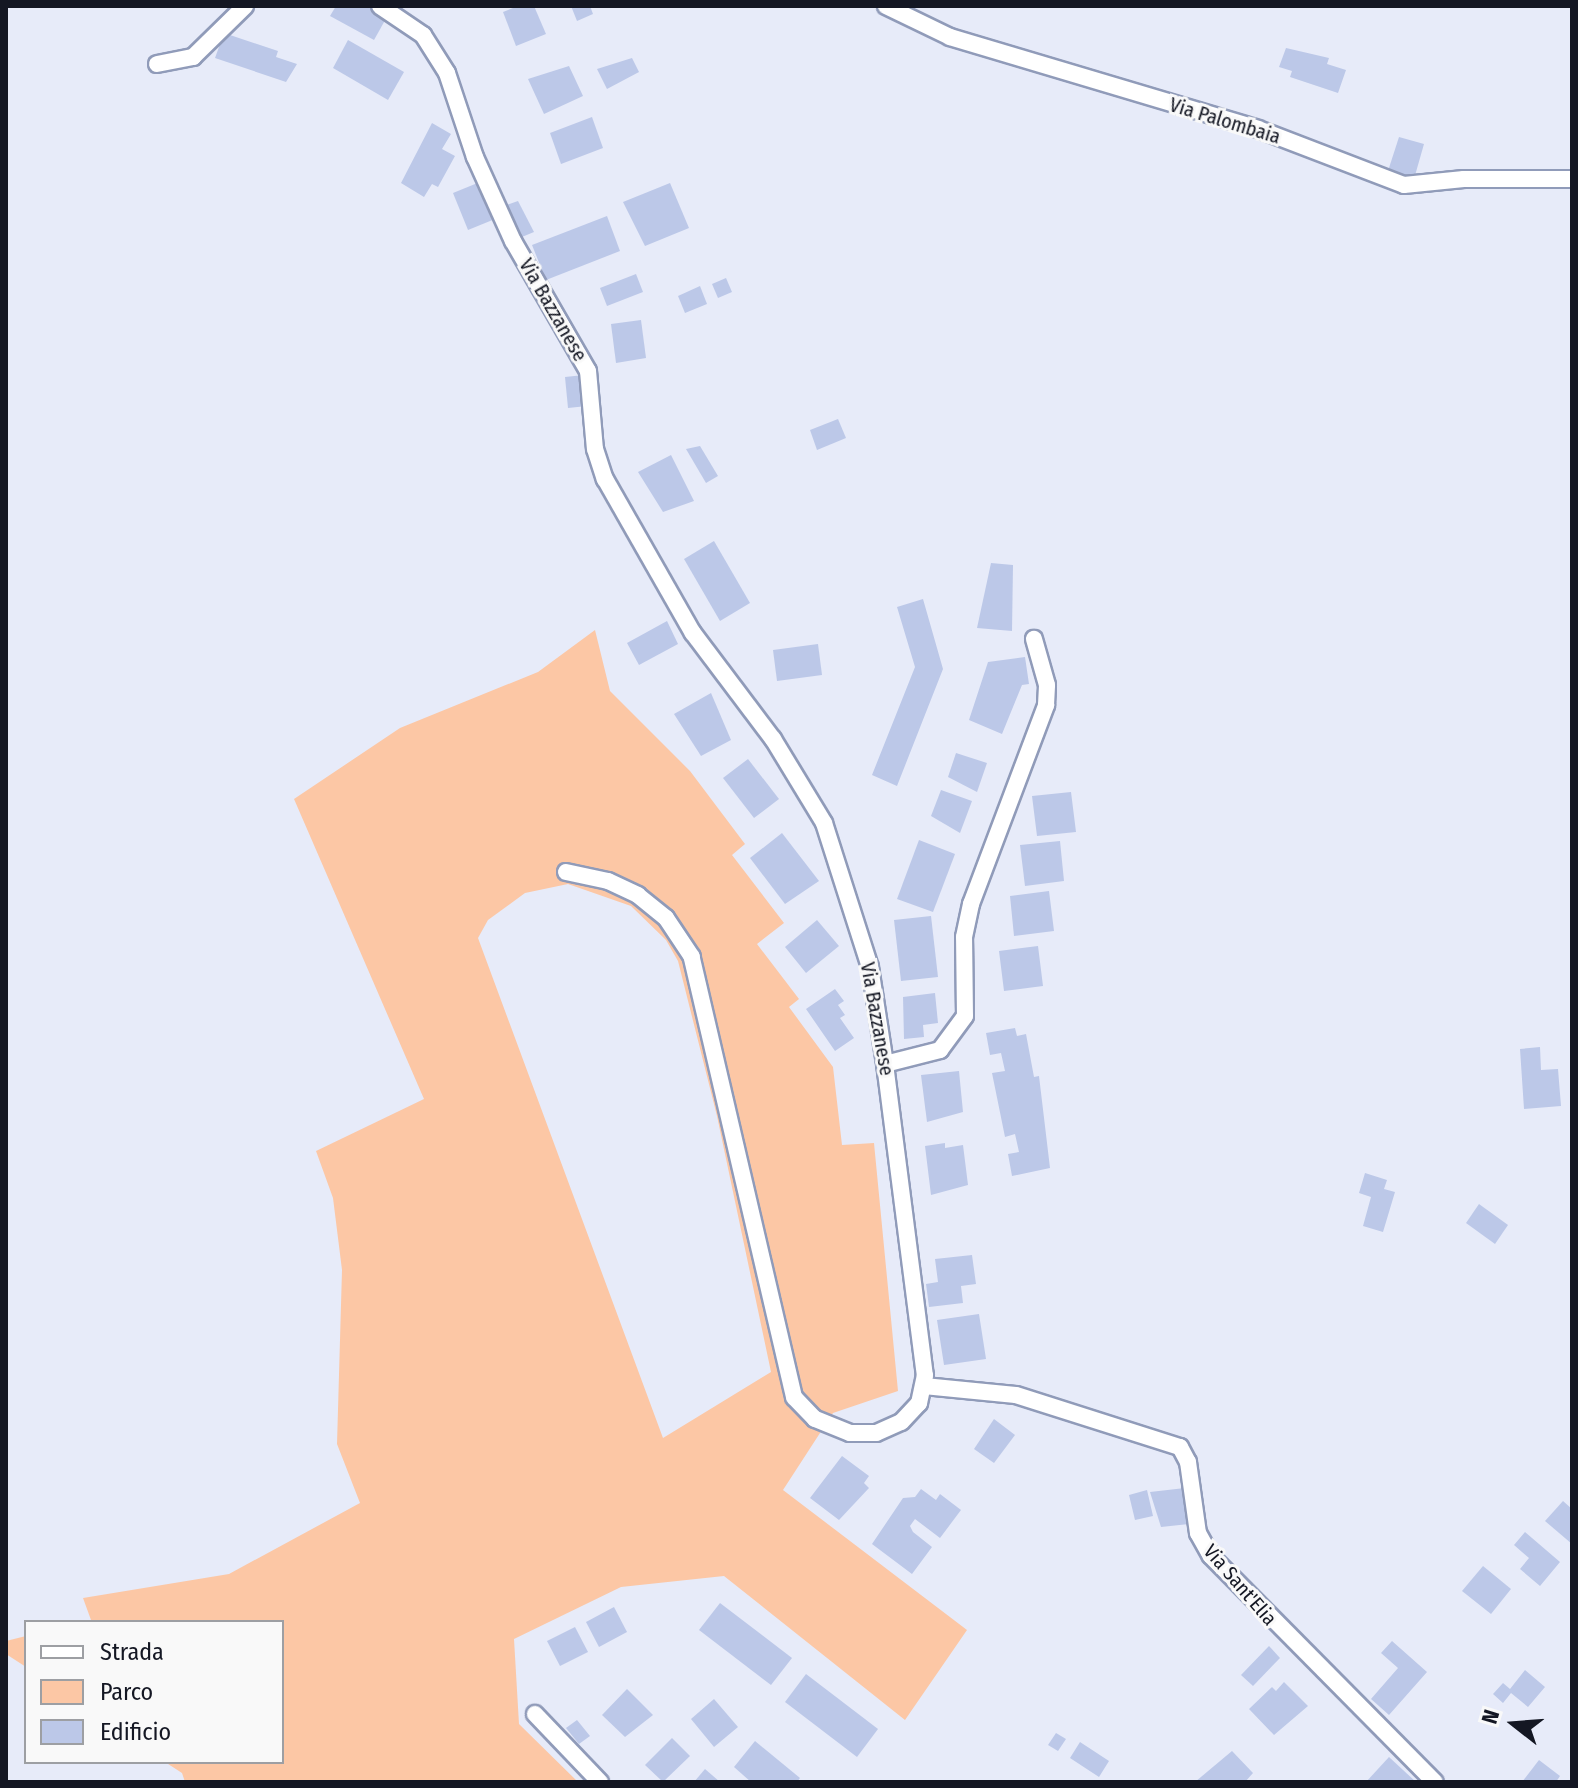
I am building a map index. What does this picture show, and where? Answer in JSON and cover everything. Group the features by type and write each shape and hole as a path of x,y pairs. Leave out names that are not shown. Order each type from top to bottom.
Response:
{"street":[{"path":"157,64 193,57 245,6"},
{"name":"Via Bazzanese","path":"380,6 423,35 447,73 475,157 517,248 587,368 596,453 605,479 693,633 769,733 818,810 870,967 885,1064 924,1386"},
{"name":"Via Palombaia","path":"886,6 950,37 1258,129 1404,185 1572,179"},
{"path":"885,1064 940,1050 965,1016 964,937 971,904 1046,705 1047,685 1034,639"},
{"path":"566,872 614,883 644,899 675,929 692,957 733,1116 787,1380 798,1402 825,1425 870,1434 906,1419 924,1386"},
{"name":"Via Sant'Elia","path":"924,1386 1016,1395 1180,1447 1188,1462 1198,1533 1215,1561 1435,1782"},
{"path":"535,1714 600,1782"}],"green space":[{"path":"595,630 610,691 690,771 745,844 732,855 784,923 757,944 799,999 789,1007 833,1067 842,1145 874,1143 898,1391 833,1413 783,1490 967,1630 905,1720 724,1576 621,1587 514,1639 519,1724 578,1782 185,1782 182,1773 168,1764 284,1764 284,1620 91,1620 83,1598 229,1574 360,1503 337,1444 342,1270 333,1198 316,1151 424,1099 294,799 400,728 538,672","holes":["568,884 631,906 666,940 678,961 717,1116 771,1372 663,1438 478,938 488,920 525,893"]},
{"path":"24,1636 24,1666 6,1654 6,1641"}],"building":[{"path":"336,6 371,6 388,15 374,40 330,16"},
{"path":"518,6 534,6 546,34 516,46 503,12"},
{"path":"571,6 590,6 593,14 577,21"},
{"path":"224,33 278,51 276,57 297,64 286,82 215,58"},
{"path":"348,40 404,72 388,100 333,68"},
{"path":"1286,48 1329,58 1327,64 1346,70 1338,93 1290,77 1292,71 1279,67"},
{"path":"632,58 639,72 607,89 597,69"},
{"path":"569,66 583,96 544,114 528,79"},
{"path":"592,117 603,148 561,164 550,133"},
{"path":"432,123 451,134 442,149 455,156 438,187 432,184 424,197 401,183"},
{"path":"1399,137 1424,144 1414,179 1388,171"},
{"path":"480,182 495,219 468,230 453,193"},
{"path":"670,183 689,228 645,246 623,202"},
{"path":"518,201 534,232 517,239 504,206"},
{"path":"607,216 620,251 546,280 532,245"},
{"path":"636,274 643,292 607,306 600,288"},
{"path":"726,278 732,292 718,298 712,284"},
{"path":"700,286 707,304 685,313 678,296"},
{"path":"641,320 646,358 616,363 611,324"},
{"path":"584,375 587,406 568,408 565,377"},
{"path":"838,419 846,438 817,450 810,430"},
{"path":"700,446 718,476 706,483 686,449"},
{"path":"671,455 694,501 663,512 638,472"},
{"path":"714,541 750,603 720,621 684,559"},
{"path":"991,563 1013,565 1012,631 977,628"},
{"path":"923,599 943,669 897,786 872,775 915,667 897,607"},
{"path":"667,621 678,644 639,665 627,643"},
{"path":"818,644 822,675 777,681 773,650"},
{"path":"1025,657 1029,684 1022,685 1002,734 969,720 988,662"},
{"path":"711,693 731,740 701,756 674,714"},
{"path":"956,753 987,763 977,792 948,777"},
{"path":"748,759 779,799 754,818 723,778"},
{"path":"941,790 972,801 960,833 931,816"},
{"path":"1071,792 1076,832 1037,836 1032,796"},
{"path":"782,833 819,881 785,904 750,858"},
{"path":"919,840 955,854 933,912 897,899"},
{"path":"1060,841 1064,881 1025,886 1020,845"},
{"path":"1049,891 1054,931 1014,936 1010,896"},
{"path":"931,916 938,977 901,981 894,920"},
{"path":"817,920 839,946 806,973 785,947"},
{"path":"1038,946 1043,986 1004,991 999,951"},
{"path":"835,989 844,1001 838,1005 845,1015 840,1018 854,1038 835,1051 806,1009"},
{"path":"935,993 938,1023 923,1025 924,1037 904,1039 903,997"},
{"path":"1015,1028 1017,1036 1026,1034 1034,1077 1039,1076 1050,1168 1012,1176 1008,1154 1019,1152 1015,1134 1005,1137 992,1073 1005,1071 1001,1053 990,1055 986,1033"},
{"path":"1540,1047 1541,1070 1558,1069 1561,1106 1524,1109 1520,1049"},
{"path":"959,1071 963,1112 927,1122 921,1075"},
{"path":"945,1143 945,1148 963,1145 968,1185 931,1195 925,1146"},
{"path":"1365,1173 1387,1180 1384,1189 1395,1192 1383,1232 1363,1226 1371,1197 1359,1193"},
{"path":"1479,1204 1508,1225 1495,1244 1466,1223"},
{"path":"972,1255 976,1284 961,1286 963,1303 929,1307 926,1284 938,1282 935,1259"},
{"path":"979,1314 986,1359 944,1365 937,1320"},
{"path":"994,1419 1015,1435 994,1463 974,1449"},
{"path":"842,1456 869,1476 864,1483 869,1488 839,1520 810,1498"},
{"path":"1185,1488 1189,1524 1161,1527 1150,1492"},
{"path":"921,1489 936,1500 940,1494 961,1510 940,1538 915,1519 910,1526 913,1532 932,1547 912,1574 872,1544 903,1498 915,1497"},
{"path":"1147,1490 1153,1516 1135,1520 1129,1495"},
{"path":"1563,1501 1572,1509 1572,1544 1545,1521"},
{"path":"1525,1532 1560,1562 1540,1586 1520,1569 1529,1558 1514,1545"},
{"path":"1483,1566 1511,1589 1491,1614 1462,1591"},
{"path":"720,1603 792,1658 771,1685 699,1630"},
{"path":"614,1607 627,1632 599,1647 586,1622"},
{"path":"575,1627 588,1652 560,1666 547,1641"},
{"path":"1392,1641 1427,1672 1389,1715 1371,1699 1398,1668 1381,1653"},
{"path":"1269,1646 1280,1658 1253,1686 1241,1675"},
{"path":"1525,1670 1545,1687 1528,1707 1511,1693 1503,1703 1493,1694 1503,1683 1510,1689"},
{"path":"806,1674 878,1729 857,1757 785,1702"},
{"path":"1284,1682 1308,1706 1274,1735 1249,1709 1272,1687 1276,1691"},
{"path":"627,1689 653,1715 625,1737 602,1715"},
{"path":"714,1699 738,1727 714,1747 691,1719"},
{"path":"577,1720 590,1736 579,1744 566,1728"},
{"path":"1056,1733 1066,1739 1058,1751 1048,1745"},
{"path":"672,1738 690,1756 663,1782 645,1765"},
{"path":"755,1741 800,1778 797,1782 751,1782 734,1767"},
{"path":"1080,1742 1109,1761 1099,1777 1070,1758"},
{"path":"1232,1751 1253,1773 1245,1782 1195,1782"},
{"path":"1389,1757 1416,1782 1366,1782"},
{"path":"1539,1760 1560,1776 1556,1782 1522,1782"},
{"path":"705,1769 720,1782 694,1782"}]}
